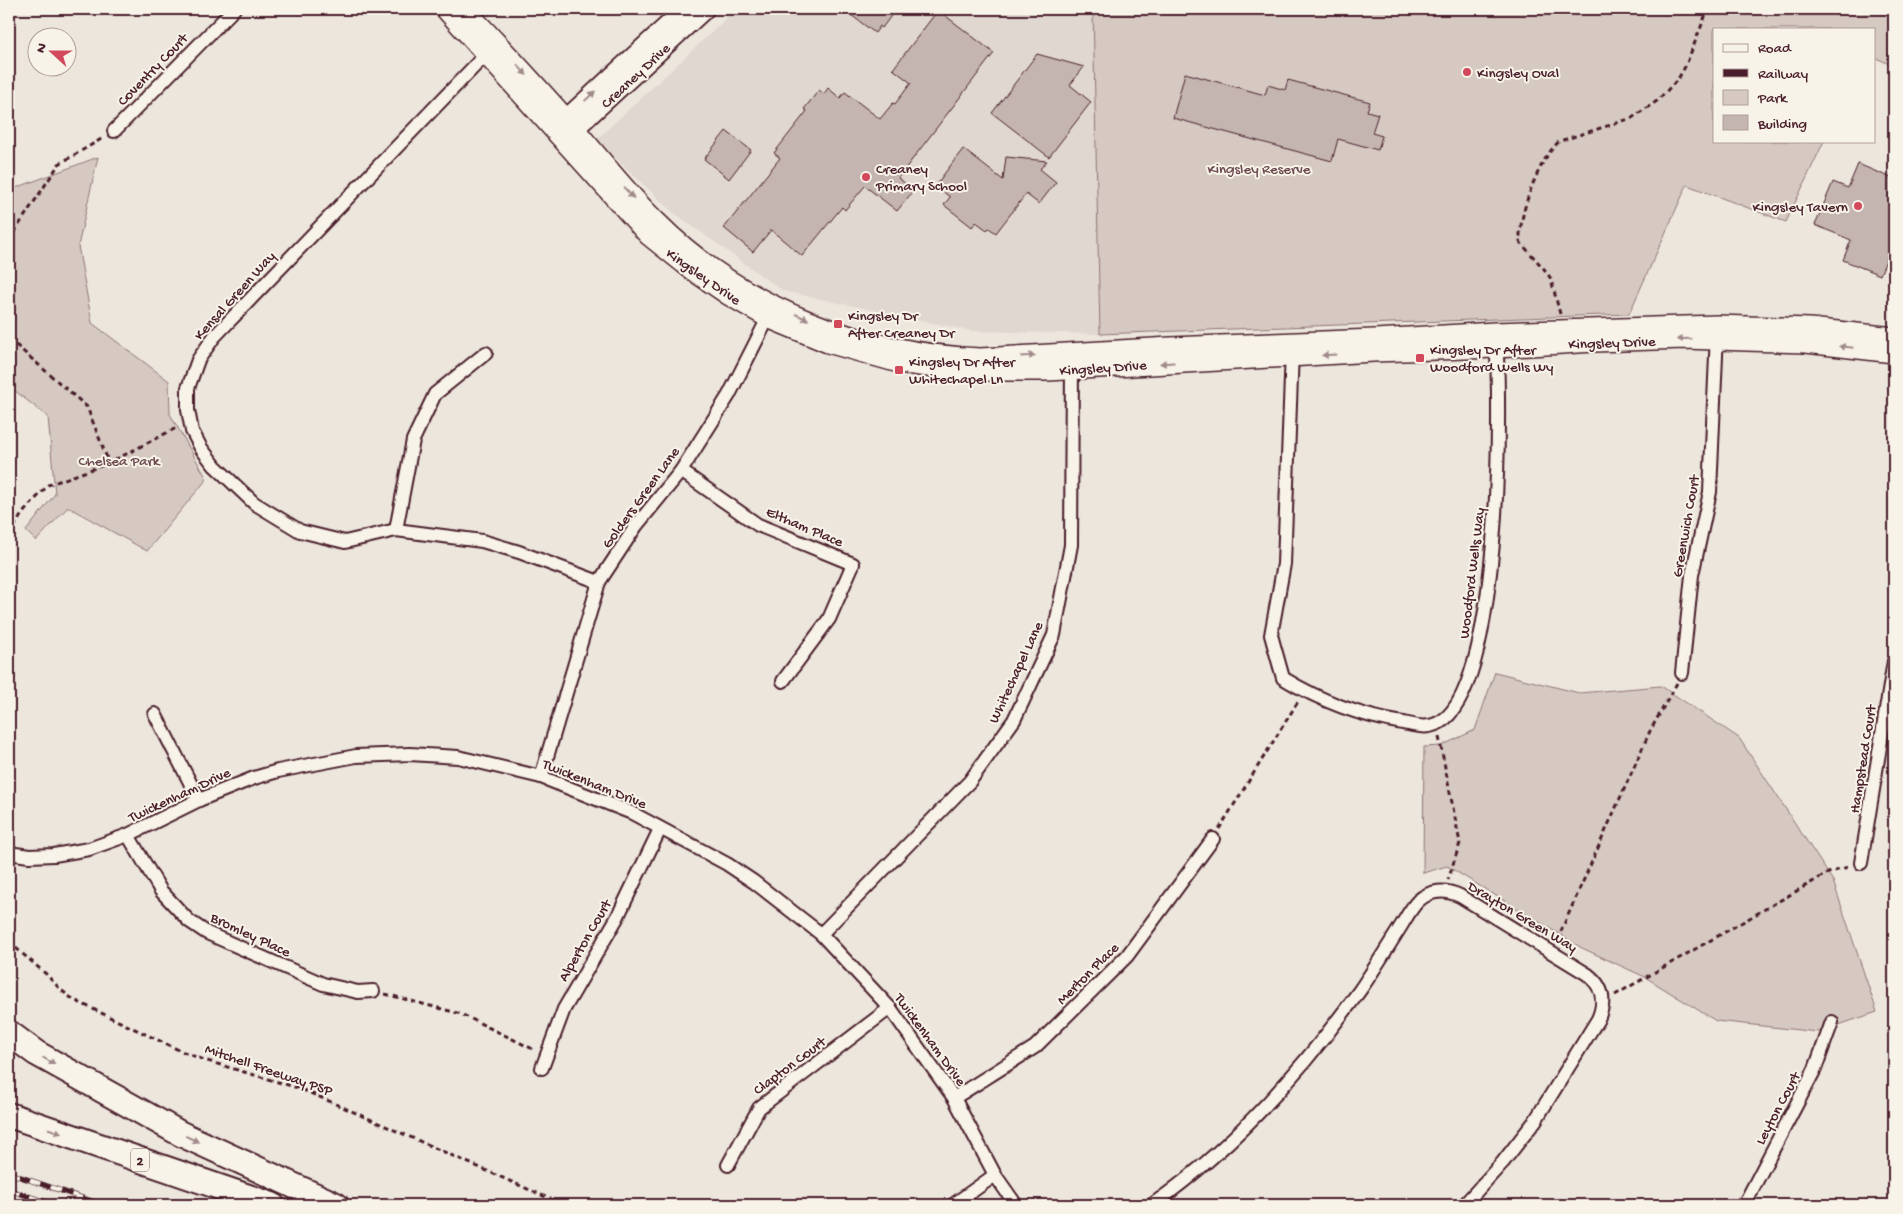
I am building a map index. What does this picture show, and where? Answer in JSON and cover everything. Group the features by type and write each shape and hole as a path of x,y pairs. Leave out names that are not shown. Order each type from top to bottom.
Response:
{"highway":[{"path":"9,1033 44,1058 182,1134 336,1205"},
{"name":"2","path":"9,1115 272,1205"}],"main road":[{"name":"Kingsley Drive","path":"445,9 492,48"},
{"name":"Kingsley Drive","path":"465,9 492,48 565,130 657,223 698,258 735,283 771,312 850,336 916,352 951,357 1072,361 1180,346 1292,350 1808,328 1894,337"},
{"name":"Kingsley Drive","path":"1717,332 1894,353"}],"street":[{"name":"Coventry Court","path":"114,131 234,9"},
{"name":"Creaney Drive","path":"565,130 684,9"},
{"name":"Creaney Drive","path":"565,130 706,9"},
{"name":"Kensal Green Way","path":"492,48 214,338 198,360 188,388 190,422 192,431 201,448 214,466 229,481 254,504 300,530 345,542 396,530 482,541 519,552 599,582"},
{"name":"Golders Green Lane","path":"541,777 599,582 636,526 681,471 729,395 771,312"},
{"name":"Greenwich Court","path":"1682,673 1692,575 1710,492 1717,332"},
{"name":"Woodford Wells Way","path":"1436,725 1446,719 1457,706 1469,678 1479,645 1485,610 1499,464 1496,340"},
{"path":"1292,350 1284,564 1271,636 1283,678 1304,691 1371,718 1423,727 1436,725"},
{"path":"396,530 413,440 435,394 486,353"},
{"name":"Whitechapel Lane","path":"821,934 970,782 1014,720 1054,635 1071,545 1072,361"},
{"name":"Eltham Place","path":"681,471 758,525 853,564 829,620 783,681"},
{"name":"Hampstead Court","path":"1861,863 1894,661"},
{"path":"155,714 199,800"},
{"name":"Twickenham Drive","path":"9,853 41,856 72,853 95,847 128,835 199,800 278,771 356,756 410,754 458,757 541,777 632,813 727,864 754,882 821,934 890,1008 954,1098 995,1175 1016,1205"},
{"name":"Alperton Court","path":"542,1068 564,1009 617,918 660,829"},
{"name":"Bromley Place","path":"128,835 161,891 189,920 208,932 323,984 358,992 373,991"},
{"name":"Merton Place","path":"954,1098 1035,1047 1127,956 1213,839"},
{"name":"Drayton Green Way","path":"1152,1205 1230,1142 1301,1068 1360,990 1413,906 1430,893 1444,891 1460,896 1552,952 1594,979 1599,985 1603,1001"},
{"path":"1464,1205 1503,1162 1535,1120 1598,1019 1603,1001"},
{"name":"Clapton Court","path":"728,1165 759,1108 890,1008"},
{"name":"Leyton Court","path":"1744,1205 1815,1069 1832,1022"},
{"path":"953,1205 995,1175"}],"path":[{"path":"1562,318 1551,279 1520,242 1520,228 1524,210 1538,176 1554,145 1560,141 1632,118 1657,101 1674,84 1686,65 1708,9"},
{"path":"9,240 59,164 114,131"},
{"path":"9,339 87,407 109,463"},
{"path":"9,535 22,514 48,485 109,463 190,422"},
{"path":"1552,952 1650,731 1682,673"},
{"path":"1213,839 1304,691"},
{"path":"1436,725 1442,746 1460,843 1453,869 1444,891"},
{"path":"1603,1001 1828,873 1861,863"},
{"name":"Mitchell Freeway PSP","path":"9,942 70,997 159,1041 204,1060 298,1088 564,1205"},
{"path":"373,991 461,1014 547,1056"}],"shaded area":[{"name":"Creaney Primary School","path":"732,9 1093,9 1100,334 971,331 783,291 674,213 596,140 725,20"}],"green space":[{"name":"Kingsley Reserve","path":"1093,9 1894,9 1894,66 1876,58 1876,28 1713,28 1713,142 1824,142 1786,222 1687,185 1629,314 1100,334"},
{"name":"Chelsea Park","path":"98,157 78,246 92,323 169,381 170,414 207,479 147,551 68,507 36,541 26,531 55,494 48,417 9,386 9,186 13,189"},
{"path":"1495,672 1579,693 1661,686 1739,738 1833,881 1877,1012 1818,1032 1716,1021 1645,977 1582,948 1447,866 1423,873 1424,747 1441,746 1475,730"}],"building":[{"path":"843,9 896,9 882,28 880,26 875,33"},
{"path":"938,10 994,53 898,178 914,190 897,211 865,186 845,210 842,207 802,256 771,230 753,252 724,228 780,158 774,153 807,111 804,109 819,90 824,94 828,88 840,98 845,92 880,119 893,103 895,104 911,83 893,69"},
{"path":"1037,54 1084,67 1070,85 1091,102 1049,157 992,113"},
{"path":"1185,73 1265,95 1268,85 1285,90 1288,80 1370,102 1367,111 1378,114 1372,133 1382,136 1378,150 1338,139 1332,161 1173,118"},
{"path":"726,131 751,150 729,179 704,159"},
{"path":"963,149 1003,180 1006,157 1047,161 1040,169 1056,182 1039,204 1026,194 996,233 989,228 987,230 976,222 972,227 944,205 950,197 935,186"},
{"name":"Kingsley Tavern","path":"1858,164 1894,179 1894,256 1889,253 1880,275 1843,260 1851,240 1815,225 1833,182 1848,188"}],"railway":[{"path":"9,1173 103,1205"},
{"path":"9,1190 56,1205"}],"place":[{"name":"Kingsley Oval","path":"1467,72"},
{"name":"Creaney Primary School","path":"866,177"},
{"name":"Kingsley Tavern","path":"1858,206"},
{"name":"Kingsley Dr After Creaney Dr","path":"838,324"},
{"name":"Kingsley Dr After Woodford Wells Wy","path":"1420,358"},
{"name":"Kingsley Dr After Whitechapel Ln","path":"899,370"}]}
